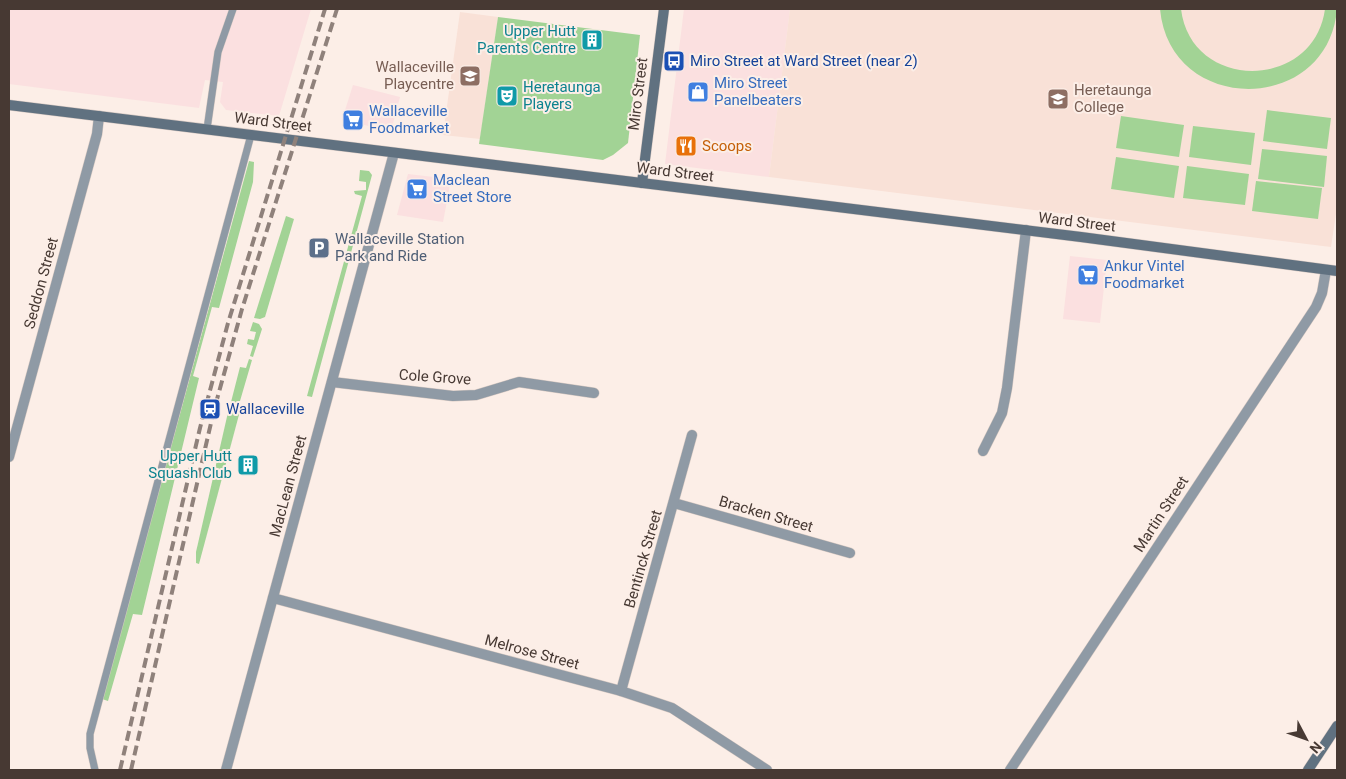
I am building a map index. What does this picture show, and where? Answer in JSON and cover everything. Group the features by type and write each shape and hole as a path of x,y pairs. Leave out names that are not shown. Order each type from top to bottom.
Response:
{"street":[{"name":"Miro Street","path":"642,183 664,9"},
{"name":"Ward Street","path":"9,105 1026,230 1337,271"},
{"name":"Seddon Street","path":"9,457 97,134 99,116"},
{"name":"MacLean Street","path":"226,770 394,152"},
{"path":"983,451 1002,413 1026,230"},
{"name":"Martin Street","path":"1010,770 1316,307 1322,293 1326,270"},
{"name":"Cole Grove","path":"332,382 453,396 476,395 519,382 594,393"},
{"name":"Bentinck Street","path":"621,691 692,435"},
{"name":"Bracken Street","path":"674,503 850,553"},
{"name":"Melrose Street","path":"274,598 621,691 672,708 767,770"},
{"path":"1308,770 1337,726"}],"lane":[{"path":"207,129 218,52 233,9"},
{"path":"95,770 90,748 90,734 252,135"}],"shaded area":[{"path":"9,9 311,9 279,116 226,110 220,102 223,82 205,80 199,108 9,84"},
{"path":"684,9 790,9 769,177 665,164"},
{"name":"Heretaunga College","path":"790,9 1337,9 1337,207 1331,247 769,177"},
{"name":"Wallaceville Playcentre","path":"460,12 498,17 480,139 443,135"},
{"path":"353,85 400,97 391,131 342,120"},
{"path":"408,174 451,179 443,222 397,215"},
{"path":"1070,256 1107,260 1100,323 1063,319"}],"green space":[{"path":"1160,9 1181,9 1190,36 1206,56 1228,67 1253,71 1277,67 1299,55 1316,36 1325,9 1337,9 1327,44 1307,69 1280,84 1249,89 1218,84 1191,69 1170,44"},
{"path":"498,17 640,35 628,143 603,160 479,144"},
{"path":"1267,110 1331,118 1327,149 1263,141"},
{"path":"1121,116 1184,125 1179,157 1116,148"},
{"path":"1193,126 1255,133 1251,165 1189,157"},
{"path":"1262,149 1327,156 1324,187 1258,179"},
{"path":"1116,157 1179,166 1174,198 1111,189"},
{"path":"249,161 254,162 253,182 219,308 212,307 193,376 199,378 142,615 133,614 108,701 102,699"},
{"path":"1187,166 1249,174 1245,205 1183,198"},
{"path":"360,170 369,171 372,175 312,397 307,396 362,196 355,194 354,191 366,190 366,182 359,181"},
{"path":"1256,181 1322,188 1318,219 1252,211"},
{"path":"286,216 294,219 265,317 260,319 254,318"},
{"path":"253,322 259,324 262,329 253,357 250,356 253,346 247,344 248,339 254,340 256,332 250,331"},
{"path":"249,359 252,360 240,401 231,402 240,367 246,368"},
{"path":"229,408 240,411 199,564 196,563 196,552"}],"railway":[{"path":"120,770 200,428 228,323 325,9"},
{"path":"131,770 214,410 242,309 337,9"}],"place":[{"name":"Upper Hutt Parents Centre","path":"592,40"},
{"name":"Miro Street at Ward Street (near 2)","path":"674,61"},
{"name":"Wallaceville Playcentre","path":"470,76"},
{"name":"Miro Street Panelbeaters","path":"698,92"},
{"name":"Heretaunga Players","path":"507,96"},
{"name":"Heretaunga College","path":"1058,99"},
{"name":"Wallaceville Foodmarket","path":"353,120"},
{"name":"Scoops","path":"686,146"},
{"name":"Maclean Street Store","path":"417,189"},
{"name":"Wallaceville Station Park and Ride","path":"319,248"},
{"name":"Ankur Vintel Foodmarket","path":"1088,275"},
{"name":"Wallaceville","path":"210,409"},
{"name":"Upper Hutt Squash Club","path":"248,465"}]}
